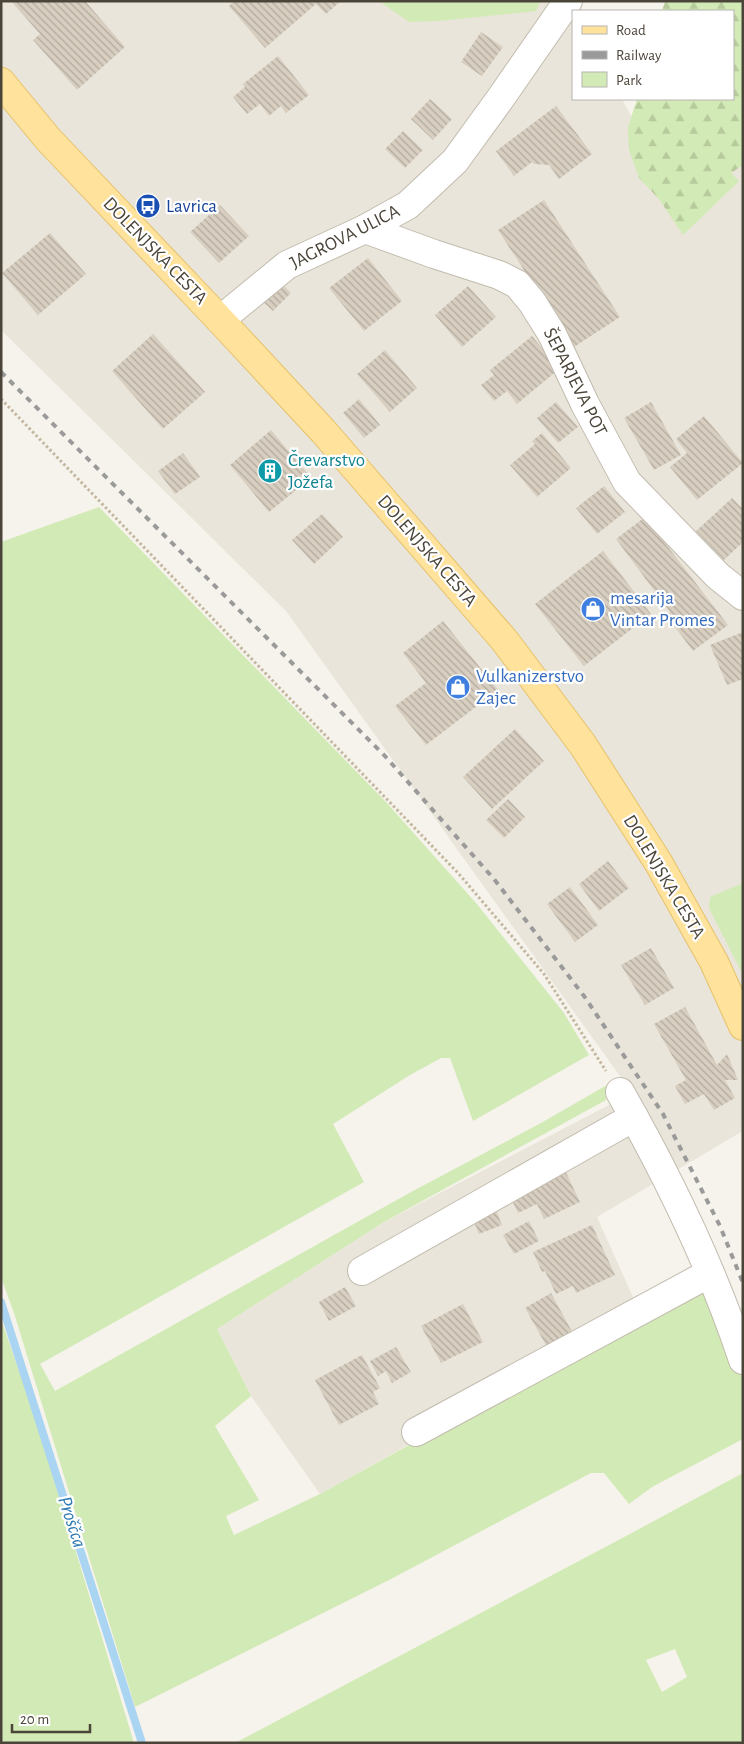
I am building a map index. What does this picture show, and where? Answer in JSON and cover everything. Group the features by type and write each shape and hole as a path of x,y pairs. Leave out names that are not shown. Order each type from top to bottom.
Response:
{"main road":[{"name":"DOLENJSKA CESTA","path":"1,82 48,139 324,432 505,641 583,745 658,862 714,962 743,1026"}],"street":[{"name":"JAGROVA ULICA","path":"220,320 287,265 365,229 408,205 455,161 500,100 568,1"},
{"name":"ŠEPARJEVA POT","path":"365,229 499,275 517,284 532,302 552,334 585,404 627,482 718,576 743,596"},
{"path":"620,1092 671,1186 710,1273 743,1360"},
{"path":"362,1271 634,1117"},
{"path":"416,1432 710,1273"}],"path":[{"path":"1,399 459,874 544,974 620,1092"}],"shaded area":[{"path":"1,1 571,1 573,10 572,100 623,100 647,145 743,135 743,1131 597,1217 641,1315 320,1494 251,1396 217,1329 384,1222 609,1105 630,1090 286,611 1,330"}],"green space":[{"path":"379,1 541,1 536,11 439,21 409,22"},
{"path":"665,1 743,1 743,165 731,173 739,181 683,235 659,199 639,178 629,150 628,127 637,100 734,100 734,10 662,10"},
{"path":"99,507 386,802 476,903 564,1013 589,1055 473,1121 450,1058 441,1058 410,1075 333,1124 364,1182 40,1364 55,1391 607,1085 606,1100 384,1222 217,1329 251,1396 215,1426 259,1500 226,1516 234,1535 320,1494 700,1285 731,1342 743,1379 743,1439 652,1487 629,1504 604,1473 591,1473 391,1579 135,1707 14,1313 1,1277 1,542"},
{"path":"743,883 743,975 709,908 710,897"},
{"path":"1,1319 35,1417 134,1743 1,1743"},
{"path":"743,1473 743,1743 235,1743","holes":["675,1649 687,1677 662,1692 646,1660"]}],"building":[{"path":"11,1 85,1 125,47 77,90 33,40 40,34"},
{"path":"234,1 341,1 326,14 316,4 265,48 229,6"},
{"path":"481,32 503,47 482,76 461,62"},
{"path":"278,56 309,95 286,113 281,106 269,116 260,104 247,114 233,97 245,87 243,84"},
{"path":"430,99 452,119 433,140 411,119"},
{"path":"556,106 592,154 559,179 549,165 534,164 532,162 514,176 496,151"},
{"path":"403,131 423,150 405,168 385,149"},
{"path":"544,200 620,317 574,347 498,230"},
{"path":"220,205 249,236 219,263 190,232"},
{"path":"50,233 86,274 38,315 2,273"},
{"path":"368,258 402,301 364,331 329,288"},
{"path":"275,277 291,293 273,311 257,296"},
{"path":"468,286 496,317 462,347 435,315"},
{"path":"153,334 205,392 163,429 112,371"},
{"path":"532,336 559,369 517,404 507,391 494,401 481,385 494,375 490,370"},
{"path":"385,350 417,388 390,412 357,374"},
{"path":"359,399 380,425 364,438 343,413"},
{"path":"556,402 578,427 558,443 537,418"},
{"path":"651,402 681,455 654,470 624,418"},
{"path":"704,416 743,463 697,500 670,467 687,453 676,439"},
{"name":"Črevarstvo Jožefa","path":"271,430 311,478 269,512 230,465"},
{"path":"542,433 571,468 537,497 510,465 535,444 532,441"},
{"path":"183,453 200,477 175,494 158,471"},
{"path":"604,486 625,512 597,534 576,508"},
{"path":"732,498 743,509 743,542 724,560 696,531"},
{"path":"322,514 343,537 314,564 292,540"},
{"path":"645,517 728,625 693,651 666,615 670,612 616,539"},
{"name":"mesarija Vintar Promes","path":"603,551 651,614 584,666 535,604"},
{"name":"Vulkanizerstvo Zajec","path":"443,621 498,690 426,745 395,706 426,683 403,653"},
{"path":"743,632 743,679 727,685 710,645"},
{"path":"515,729 544,761 492,809 463,777"},
{"path":"508,799 525,817 504,838 486,820"},
{"path":"608,861 629,888 599,911 579,884"},
{"path":"570,887 598,925 575,942 547,904"},
{"path":"651,948 674,988 645,1005 621,965"},
{"path":"685,1007 717,1065 727,1054 738,1080 725,1080 735,1098 714,1110 704,1094 685,1104 675,1086 686,1080 654,1024"},
{"path":"562,1164 580,1202 544,1219 537,1204 518,1213 507,1190"},
{"path":"495,1207 502,1225 479,1234 472,1217"},
{"path":"529,1221 539,1241 514,1254 503,1235"},
{"path":"592,1225 615,1275 576,1293 573,1286 556,1294 545,1271 542,1272 533,1252"},
{"path":"345,1287 356,1306 329,1321 319,1302"},
{"path":"551,1293 575,1337 550,1352 525,1308"},
{"path":"463,1304 483,1342 441,1363 421,1326"},
{"path":"396,1347 411,1372 392,1383 386,1371 378,1376 370,1361"},
{"path":"362,1355 380,1388 373,1392 379,1404 339,1425 315,1380"}],"waterway":[{"name":"Proščca","path":"1,1302 142,1743"}],"railway":[{"path":"1,372 384,755 494,879 584,996 663,1114 720,1226 743,1283"}],"place":[{"name":"Lavrica","path":"148,206"},
{"name":"Črevarstvo Jožefa","path":"270,471"},
{"name":"mesarija Vintar Promes","path":"593,609"},
{"name":"Vulkanizerstvo Zajec","path":"458,687"}]}
